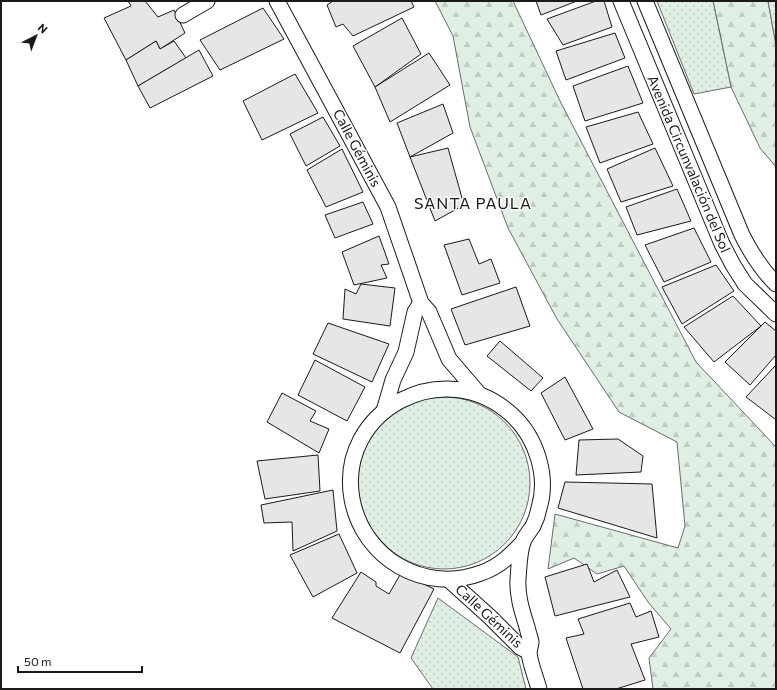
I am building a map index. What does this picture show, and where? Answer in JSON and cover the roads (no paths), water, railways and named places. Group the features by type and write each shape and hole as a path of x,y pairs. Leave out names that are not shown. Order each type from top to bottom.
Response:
{"street":[{"path":"183,15 207,1"},
{"name":"Calle Géminis","path":"277,1 388,207 421,303 429,312 449,359 479,394"},
{"name":"Avenida Circunvalación del Sol","path":"621,1 722,244 745,284 776,314"},
{"name":"Avenida Circunvalación del Sol","path":"645,1 742,235 762,269 776,284"},
{"name":"Calle Géminis","path":"384,411 393,380 406,352 415,312 421,303"},
{"name":"Calle Géminis","path":"436,389 458,389 479,394 497,403 513,415 526,430 535,448 541,467 543,486 540,506 533,525 523,542 512,555 498,565 482,573 466,578 449,580 429,578 411,572 393,563 366,535 357,518 352,499 351,479 354,460 361,442 371,425 384,411 409,396 436,389"},
{"name":"Calle Géminis","path":"523,542 519,576 519,601 531,644 529,652 539,689"},
{"name":"Calle Géminis","path":"449,580 490,617 520,647 529,652"}],"district":[{"name":"SANTA PAULA","path":"473,203"}]}
